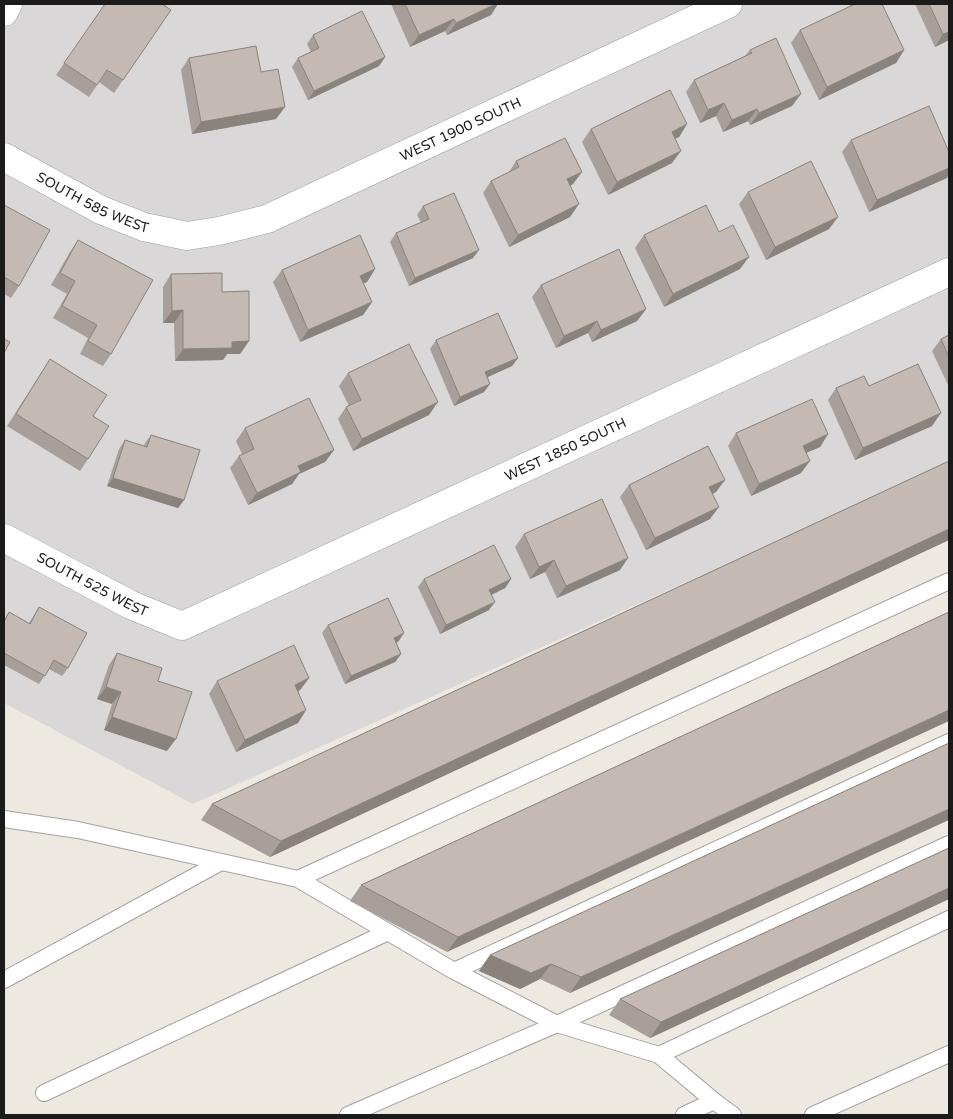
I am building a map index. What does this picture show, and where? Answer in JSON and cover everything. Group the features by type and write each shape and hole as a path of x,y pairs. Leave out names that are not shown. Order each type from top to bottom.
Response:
{"street":[{"path":"4,12 8,4"},
{"name":"WEST 1900 SOUTH","path":"187,236 219,231 267,219 728,4"},
{"name":"SOUTH 585 WEST","path":"4,157 101,210 144,227 187,236"},
{"name":"WEST 1850 SOUTH","path":"182,626 949,272"},
{"name":"SOUTH 525 WEST","path":"4,538 131,605 182,626"}],"lane":[{"path":"298,879 949,581"},
{"path":"454,971 949,742"},
{"path":"4,819 78,830 298,879 454,971 556,1024 659,1055 714,1101 734,1115"},
{"path":"348,1115 556,1024 949,844"},
{"path":"4,980 221,862"},
{"path":"659,1055 949,919"},
{"path":"44,1093 388,932"},
{"path":"813,1115 949,1054"},
{"path":"684,1115 714,1101"}],"shaded area":[{"path":"4,4 949,4 949,464 193,804 4,703"}],"building":[{"path":"105,4 162,4 171,10 123,80 107,70 97,85 64,63"},
{"path":"405,4 496,4 456,23 454,19 419,35"},
{"path":"855,4 882,4 904,50 827,87 800,30"},
{"path":"929,4 949,4 949,32 943,34"},
{"path":"362,11 385,57 314,91 298,58 319,48 313,35"},
{"path":"776,38 801,94 759,113 757,109 732,120 724,103 708,110 694,80 752,53 750,50"},
{"path":"256,46 261,72 278,69 285,107 201,122 189,58"},
{"path":"670,90 687,124 672,132 681,151 617,182 591,129"},
{"path":"929,106 949,152 949,168 877,200 851,140"},
{"path":"565,138 582,172 567,179 579,204 518,235 491,181 519,167 516,161"},
{"path":"811,161 838,217 775,247 748,192"},
{"path":"454,193 479,250 415,278 396,233 429,219 423,206"},
{"path":"4,205 50,230 19,286 4,277"},
{"path":"706,205 719,232 733,225 749,257 673,294 644,235"},
{"path":"360,235 375,269 360,276 372,302 308,330 282,270"},
{"path":"78,240 153,280 111,354 88,341 97,325 62,306 75,281 60,273"},
{"path":"619,249 646,309 601,330 597,321 564,336 541,285"},
{"path":"222,273 222,292 249,291 249,341 232,342 232,348 183,349 183,310 172,311 171,274"},
{"path":"498,313 518,358 485,372 490,384 460,397 436,340"},
{"path":"949,335 949,357 941,339"},
{"path":"4,339 10,342 4,353"},
{"path":"409,344 438,402 362,439 346,407 361,400 348,373"},
{"path":"50,359 107,395 93,416 109,426 88,459 16,414"},
{"path":"918,364 941,413 863,448 836,388 864,376 869,386"},
{"path":"309,398 334,450 298,466 301,472 257,493 239,456 254,449 245,428"},
{"path":"812,399 828,434 803,446 810,461 759,484 736,433"},
{"path":"151,435 200,450 184,500 113,478 125,440 147,447"},
{"path":"708,446 725,480 709,487 719,507 655,538 629,485"},
{"path":"949,461 949,529 281,841 212,804"},
{"path":"602,499 628,558 566,586 554,560 539,567 524,534"},
{"path":"494,545 511,579 489,590 495,602 446,625 424,579"},
{"path":"388,598 404,633 394,638 401,654 351,676 328,625"},
{"path":"39,607 87,633 68,668 54,660 45,676 4,653 4,622 9,612 30,624"},
{"path":"949,612 949,710 458,937 361,885"},
{"path":"294,645 309,678 295,685 306,710 245,740 217,681"},
{"path":"117,653 162,668 158,681 192,692 176,739 112,717 121,692 106,687"},
{"path":"949,743 949,809 581,977 551,964 531,973 490,955"},
{"path":"949,848 949,888 661,1022 620,999"}]}
